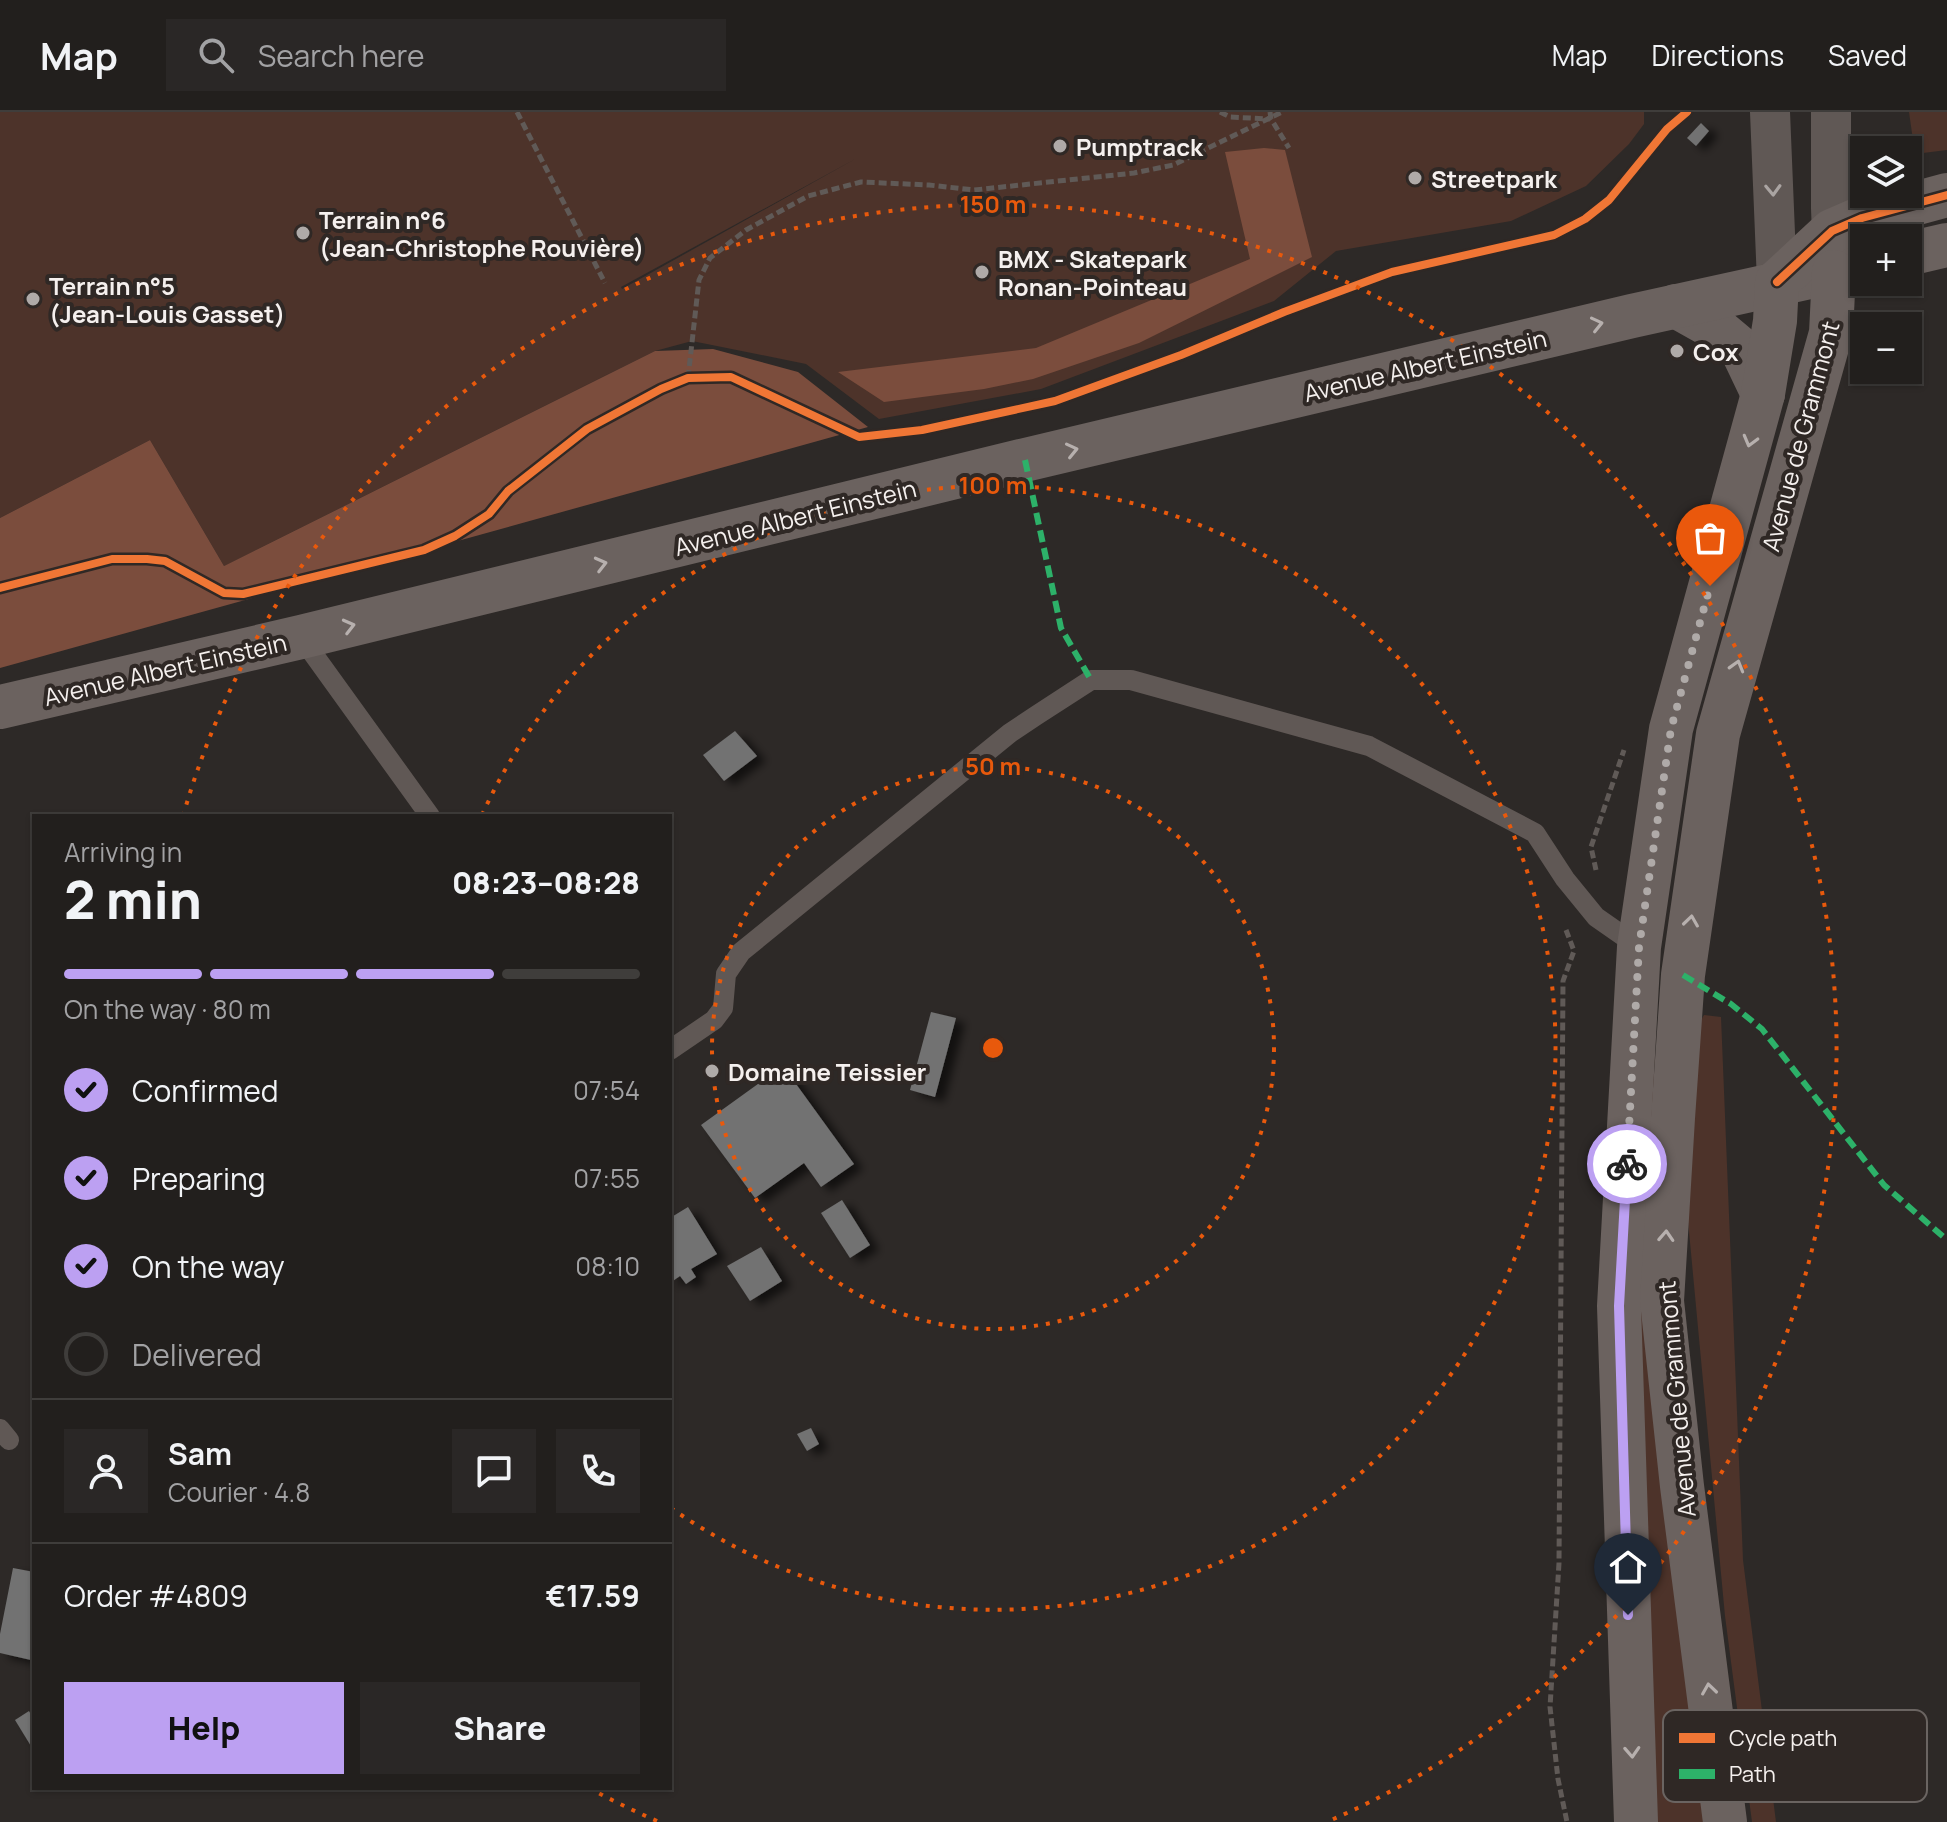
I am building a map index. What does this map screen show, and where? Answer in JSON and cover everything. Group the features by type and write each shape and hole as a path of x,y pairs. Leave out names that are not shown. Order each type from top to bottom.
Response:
{"main road":[{"name":"Avenue Albert Einstein","path":"0,707 1777,282 1843,256 1862,218 1947,195"},
{"path":"1922,251 1947,245"},
{"name":"Avenue de Grammont","path":"1711,1710 1662,1301 1683,975 1718,734 1831,333 1843,256"},
{"name":"Avenue de Grammont","path":"1636,1822 1619,1306 1639,947 1671,729 1763,394 1775,321 1777,282"},
{"path":"1676,306 1717,329 1742,350 1763,394"},
{"path":"1639,947 1683,975"},
{"name":"Avenue de Grammont","path":"1722,1802 1725,1822"}],"street":[{"path":"1770,112 1777,282"},
{"path":"1831,112 1843,256"}],"lane":[{"path":"301,637 429,814"},
{"path":"672,1049 714,1020 723,1008 726,974 741,952 1010,733 1091,680 1131,680 1369,746 1535,833 1565,879 1596,917 1639,947"}],"path":[{"path":"517,112 605,283"},
{"path":"1220,112 1230,117 1282,112"},
{"path":"1270,115 1289,148"},
{"path":"688,378 699,280 710,258 746,230 808,196 861,182 974,190 1134,173 1173,165 1270,115"}],"shaded area":[{"path":"0,112 1644,112 1644,124 1629,144 1586,186 1511,221 1336,251 1274,301 1041,389 879,419 806,364 692,341 655,351 224,566 150,440 0,518","holes":["857,158 622,289 621,287"]},
{"path":"1909,112 1947,112 1947,150 1922,153 1922,136 1912,136"},
{"path":"1264,148 1285,150 1312,257 1139,343 1033,379 984,389 884,402 838,372 1036,348 1250,259 1225,152"},
{"path":"713,349 798,372 868,427 0,668 0,518 150,440 224,566 655,351"},
{"path":"1704,1015 1721,1017 1743,1560 1762,1710 1737,1710 1725,1616 1687,1210 1694,1032"},
{"path":"1655,1036 1650,1212 1699,1710 1663,1710 1663,1802 1708,1802 1710,1822 1657,1822 1632,1302"},
{"path":"1749,1802 1773,1802 1776,1822 1752,1822"}],"building":[{"path":"1701,123 1709,131 1696,146 1687,138"},
{"path":"735,731 757,756 724,781 703,755"},
{"path":"931,1012 956,1018 935,1097 910,1090"},
{"path":"783,1066 854,1164 821,1187 804,1163 755,1198 701,1125"},
{"path":"842,1200 870,1245 850,1258 821,1213"},
{"path":"688,1207 717,1254 691,1269 696,1277 686,1284 680,1276 672,1282 672,1217"},
{"path":"761,1247 782,1281 750,1301 727,1266"},
{"path":"811,1428 819,1444 807,1451 797,1434"},
{"path":"13,1568 32,1572 32,1662 0,1653 0,1634"},
{"path":"29,1711 32,1716 32,1748 15,1720"}],"marked path":[{"path":"1025,460 1061,628 1091,680"},
{"path":"1683,975 1731,1004 1762,1029 1884,1185 1947,1240"}],"cycle path":[{"path":"0,588 112,559 147,559 165,561 224,593 243,594 424,550 455,536 489,514 508,491 587,429 688,378 731,377 859,437 922,430 1055,401 1392,272 1554,235 1585,219 1609,200 1667,129 1687,112"},
{"path":"1777,282 1832,231 1862,218 1947,195"}],"way so far":[{"path":"1627,1164 1639,947 1671,729 1710,586"}],"place":[{"name":"Pumptrack","path":"1060,146"},
{"name":"Streetpark","path":"1415,178"},
{"name":"Terrain n°6 (Jean-Christophe Rouvière)","path":"303,233"},
{"name":"BMX - Skatepark Ronan-Pointeau","path":"982,272"},
{"name":"Terrain n°5 (Jean-Louis Gasset)","path":"33,299"},
{"name":"Cox","path":"1677,351"},
{"name":"Domaine Teissier","path":"712,1071"}],"route":[{"path":"1627,1164 1619,1306 1628,1615"}]}
